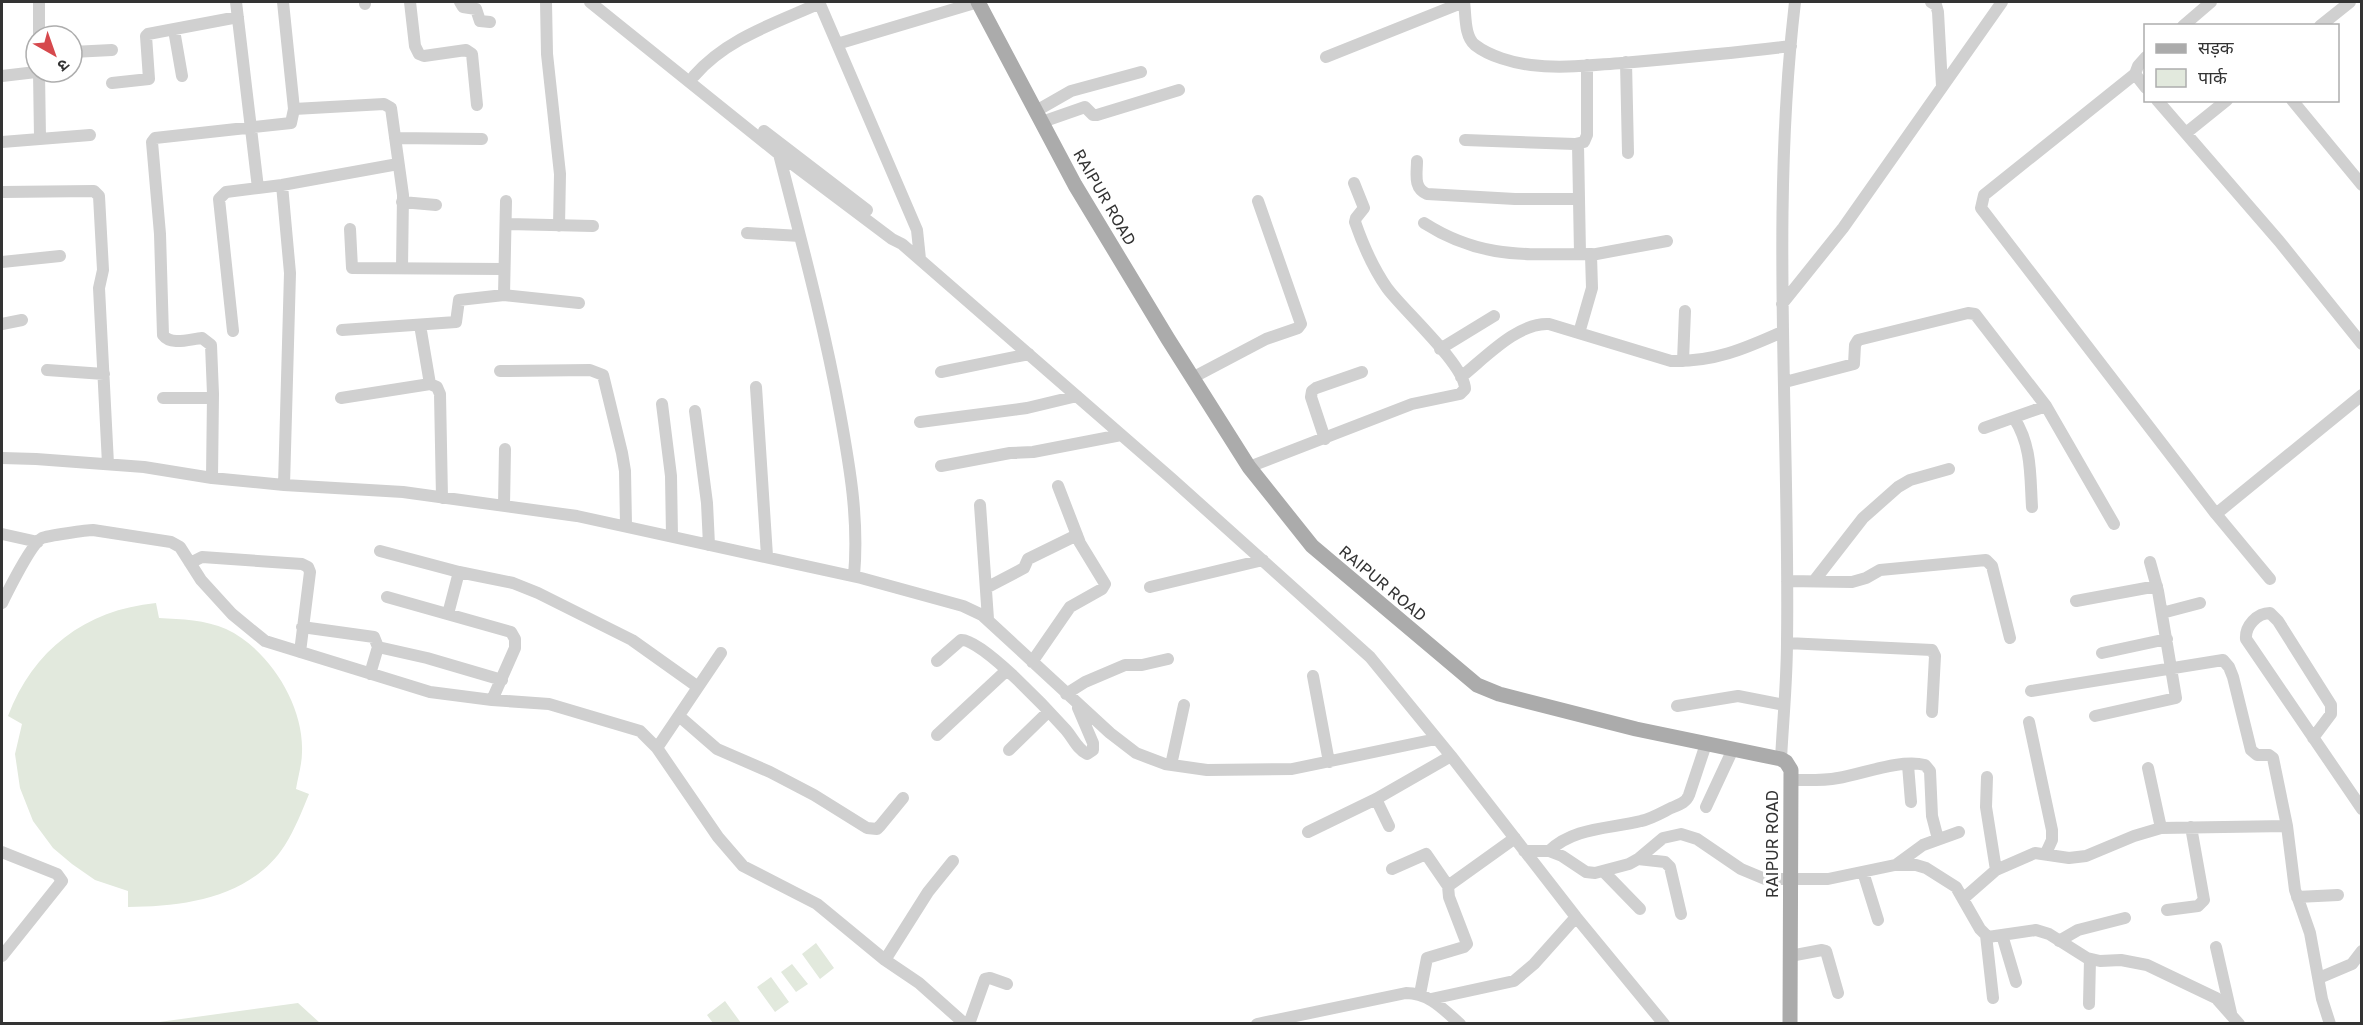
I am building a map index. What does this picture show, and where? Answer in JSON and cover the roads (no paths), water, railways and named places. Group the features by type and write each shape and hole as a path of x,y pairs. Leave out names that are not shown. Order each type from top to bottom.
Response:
{"main road":[{"name":"RAIPUR ROAD","path":"978,2 1081,194 1192,378 1249,467 1312,546 1477,685 1499,694 1577,714 1781,759 1789,765 1791,780 1790,1023"}],"street":[{"path":"39,2 39,24"},
{"path":"236,2 258,188"},
{"path":"212,478 212,352 209,342 202,338 172,341 163,335 160,234 152,142 155,138 289,124 293,120 294,109 283,2"},
{"path":"410,2 415,46 419,54 424,56 466,50 472,54 477,105"},
{"path":"460,2 463,7 476,9 480,21 490,22"},
{"path":"546,2 548,65 560,174 559,226"},
{"path":"590,2 779,154 892,239 902,244"},
{"path":"602,2 889,227 902,244 1263,560 1370,657 1451,756 1576,917 1664,1023"},
{"path":"694,76 703,65 731,44 819,2 917,230 920,259"},
{"path":"837,44 978,2"},
{"path":"1326,57 1464,2 1469,37 1486,52 1516,63 1587,65 1721,55 1791,46"},
{"path":"1781,759 1788,643 1785,382 1782,332 1784,150 1795,2"},
{"path":"1931,2 1936,5 1938,12 1942,87"},
{"path":"1782,304 1843,228 2002,2"},
{"path":"2185,24 2211,2"},
{"path":"2322,24 2350,2"},
{"path":"112,83 149,79 146,35 238,16"},
{"path":"174,30 182,76"},
{"path":"84,51 112,50"},
{"path":"2144,58 2135,74 1984,195 1981,208 2216,514 2270,579"},
{"path":"1626,62 1628,153"},
{"path":"1465,140 1578,144 1584,142 1587,135 1587,65"},
{"path":"1039,117 1071,91 1141,72"},
{"path":"2,76 24,74"},
{"path":"2135,74 2144,87"},
{"path":"38,84 40,138"},
{"path":"1039,117 1085,107 1093,115 1097,115 1179,90"},
{"path":"2159,102 2279,241 2361,344"},
{"path":"2186,133 2225,102"},
{"path":"2294,102 2361,185"},
{"path":"294,109 386,104 392,112 402,202 402,268"},
{"path":"2,142 90,135"},
{"path":"395,138 482,138"},
{"path":"1578,144 1578,199 1586,254 1590,258 1592,288 1580,333"},
{"path":"779,154 833,375 850,467 857,536 854,576"},
{"path":"1417,161 1417,184 1420,190 1427,194 1515,199 1578,199"},
{"path":"233,331 219,199 226,192 282,185 398,164"},
{"path":"1249,467 1412,404 1460,394 1465,387 1461,377 1440,349 1391,294 1372,264 1355,222 1364,208 1354,183"},
{"path":"282,185 290,273 284,485"},
{"path":"2,192 94,191 98,194 103,267 99,288 108,464"},
{"path":"504,295 506,201"},
{"path":"1192,378 1266,339 1298,328 1301,324 1258,201"},
{"path":"402,202 436,205"},
{"path":"1424,223 1460,243 1485,250 1520,255 1586,254 1667,241"},
{"path":"506,224 593,226"},
{"path":"350,229 352,268 504,269"},
{"path":"747,233 800,236"},
{"path":"2,262 60,256"},
{"path":"342,330 456,322 459,300 504,295 579,303"},
{"path":"1683,361 1684,311"},
{"path":"1785,382 1853,365 1855,345 1858,340 1971,313 1980,319 2046,406 2114,524"},
{"path":"1440,349 1494,316"},
{"path":"2,324 22,320"},
{"path":"1461,377 1528,326 1549,324 1671,361 1719,357 1782,332"},
{"path":"420,325 430,384"},
{"path":"941,372 1029,354"},
{"path":"47,370 104,374"},
{"path":"500,371 590,370 603,375 625,471 626,525"},
{"path":"1324,439 1311,397 1312,391 1362,372"},
{"path":"342,398 430,384 437,387 440,394 442,498"},
{"path":"756,387 767,556"},
{"path":"2216,514 2361,395"},
{"path":"920,422 1027,408 1077,396"},
{"path":"163,398 213,398"},
{"path":"662,404 672,476 672,536"},
{"path":"1984,428 2046,406"},
{"path":"695,411 709,545"},
{"path":"2014,418 2028,446 2032,507"},
{"path":"941,466 1010,453 1033,452 1121,435"},
{"path":"504,506 505,448"},
{"path":"2,458 144,467 212,478 284,485 371,489 504,506 626,525 854,576 963,606 988,619 1110,733 1147,759 1171,765 1207,770 1292,769 1436,739"},
{"path":"1814,581 1863,518 1898,487 1910,480 1949,469"},
{"path":"1032,662 1070,607 1104,586 1103,578 1077,535 1058,486"},
{"path":"980,505 988,619"},
{"path":"2,603 38,542 45,537 93,530 174,543 180,547 208,589 242,624 265,640 430,692 549,704 631,727 648,737 718,837 743,866 817,904 967,1023 985,980 990,978 1007,984"},
{"path":"2,534 38,542"},
{"path":"986,588 1024,568 1027,559 1077,535"},
{"path":"380,551 459,572 513,583 632,640 698,687"},
{"path":"190,563 202,557 305,565 310,572 300,652"},
{"path":"1150,587 1263,560"},
{"path":"1787,581 1852,582 1866,578 1880,570 1986,560 1992,566 2010,638"},
{"path":"2095,716 2175,700 2167,639 2150,562"},
{"path":"447,614 459,572"},
{"path":"2076,601 2157,586"},
{"path":"387,597 511,632 515,639 515,648 492,700"},
{"path":"2162,613 2200,603"},
{"path":"2313,738 2331,714 2331,705 2278,621 2270,613 2261,614 2249,626 2246,639 2361,809"},
{"path":"302,627 371,636 376,639 378,647 370,674"},
{"path":"937,661 961,640 966,639 987,652 1007,670 1066,730 1082,751 1090,753 1094,750 1094,743 1070,698"},
{"path":"2102,653 2167,639"},
{"path":"1788,643 1932,650 1935,656 1932,712"},
{"path":"378,647 427,658 502,680"},
{"path":"657,747 721,654"},
{"path":"1070,698 1085,682 1125,665 1145,665 1168,659"},
{"path":"2031,691 2172,669 2220,659 2226,662 2233,676 2252,750 2257,755 2269,755 2273,758 2287,826 2292,876 2308,927 2322,999 2330,1023"},
{"path":"937,735 1007,670"},
{"path":"1313,676 1329,762"},
{"path":"1677,706 1738,696 1784,705"},
{"path":"1171,765 1184,705"},
{"path":"1009,750 1048,712"},
{"path":"679,716 717,748 770,771 867,828 877,829 903,798"},
{"path":"2029,722 2052,830 2052,840 2046,853"},
{"path":"1549,851 1564,839 1582,832 1647,819 1685,801 1706,744"},
{"path":"1706,807 1732,749"},
{"path":"1308,832 1376,799 1451,756"},
{"path":"1791,780 1838,778 1908,765 1925,765 1930,771 1932,816 1938,839"},
{"path":"1908,765 1911,802"},
{"path":"2148,768 2162,828"},
{"path":"1987,777 1986,807 1996,870"},
{"path":"1376,799 1389,826"},
{"path":"1964,897 1996,870 2030,854 2046,853 2069,858 2086,856 2134,836 2162,828 2287,826"},
{"path":"2167,910 2194,907 2200,905 2204,900 2191,827"},
{"path":"1895,866 1923,845 1959,832"},
{"path":"1524,851 1549,851 1562,856 1586,872 1603,871 1638,859 1663,838 1681,834 1697,839 1752,874 1765,879 1828,879 1904,864 1926,868 1953,884 1964,897 1980,929 1990,937 2037,930 2049,934 2090,959 2121,960 2147,965 2216,998 2236,1019"},
{"path":"1448,886 1515,838"},
{"path":"2,852 57,874 62,881 2,956"},
{"path":"1392,869 1426,854 1448,886 1449,897 1467,944 1464,947 1427,958 1425,996"},
{"path":"1638,859 1665,862 1670,867 1681,914"},
{"path":"885,960 928,892 953,861"},
{"path":"1603,871 1640,909"},
{"path":"1863,872 1878,920"},
{"path":"2298,897 2338,895"},
{"path":"1257,1023 1406,993 1425,996 1514,981 1534,964 1576,917"},
{"path":"2059,940 2078,930 2125,918"},
{"path":"1986,935 1993,998"},
{"path":"2002,935 2016,982"},
{"path":"2216,947 2236,1019"},
{"path":"1790,956 1818,950 1826,951 1838,993"},
{"path":"2319,978 2352,964 2361,951"},
{"path":"2089,1004 2090,959"},
{"path":"1425,996 1460,1023"}]}
